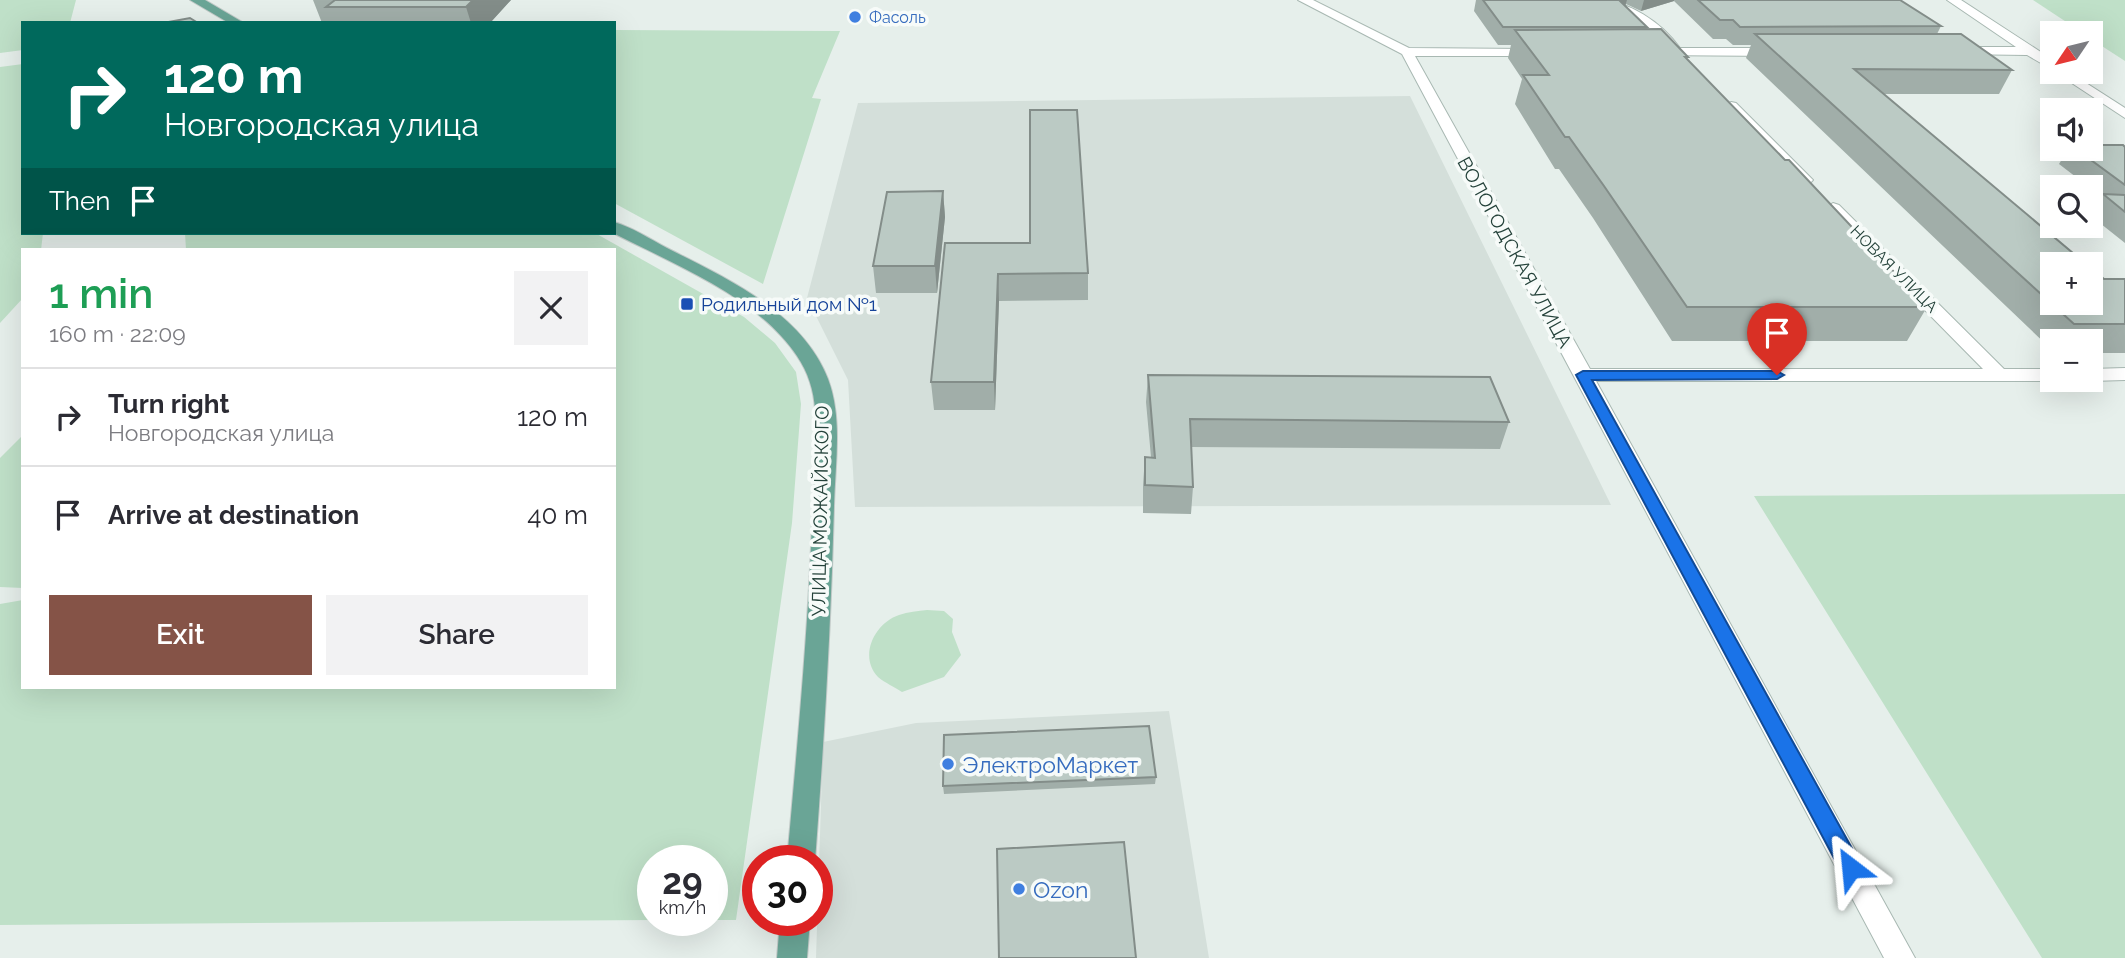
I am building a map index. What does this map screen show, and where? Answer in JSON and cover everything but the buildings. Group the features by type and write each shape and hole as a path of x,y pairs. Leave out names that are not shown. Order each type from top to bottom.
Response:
{"main road":[{"path":"196,0 234,21"},
{"name":"УЛИЦА МОЖАЙСКОГО","path":"616,228 761,310 783,328 801,348 824,397 822,550 802,845"},
{"path":"792,958 794,936"}],"street":[{"path":"1304,0 1407,52 1554,52"},
{"path":"1601,0 1645,19 1697,71"},
{"path":"1953,0 2040,58"},
{"path":"1949,51 2030,51"},
{"name":"ВОЛОГОДСКАЯ УЛИЦА","path":"1407,52 1900,958"},
{"path":"1636,52 1786,52"},
{"path":"2079,84 2125,114"},
{"name":"НОВАЯ УЛИЦА","path":"1716,91 1999,375"},
{"path":"2103,374 2125,374"},
{"path":"1583,375 2040,375"}],"shaded area":[{"path":"1410,96 1611,505 855,507 848,380 807,298 858,103"},
{"path":"1169,711 1209,958 816,958 817,936 833,936 833,845 820,845 823,742 916,723"}],"green space":[{"path":"0,0 76,0 71,21 21,21 21,50 0,53"},
{"path":"2033,0 2125,0 2125,61 2104,47 2104,21 2065,21"},
{"path":"616,30 840,31 812,98 821,99 763,284 616,204"},
{"path":"21,64 21,235 43,235 41,248 21,248 21,300 0,323 0,67"},
{"path":"185,235 599,235 744,317 775,343 796,372 801,404 792,523 747,845 742,845 742,877 736,920 728,920 728,845 637,845 637,920 0,925 0,604 21,600 21,689 616,689 616,248 186,248"},
{"path":"21,437 21,588 0,587 0,458"},
{"path":"2125,494 2125,958 2042,958 1754,496"},
{"path":"927,610 944,611 953,619 952,632 961,655 944,677 902,692 878,677 872,669 869,660 872,641 890,619"}],"place":[{"name":"Фасоль","path":"855,17"},
{"name":"Родильный дом №1","path":"687,304"},
{"name":"ЭлектроМаркет","path":"948,764"},
{"name":"Ozon","path":"1019,889"}],"route":[{"path":"1777,375 1583,375 1851,868"}]}
